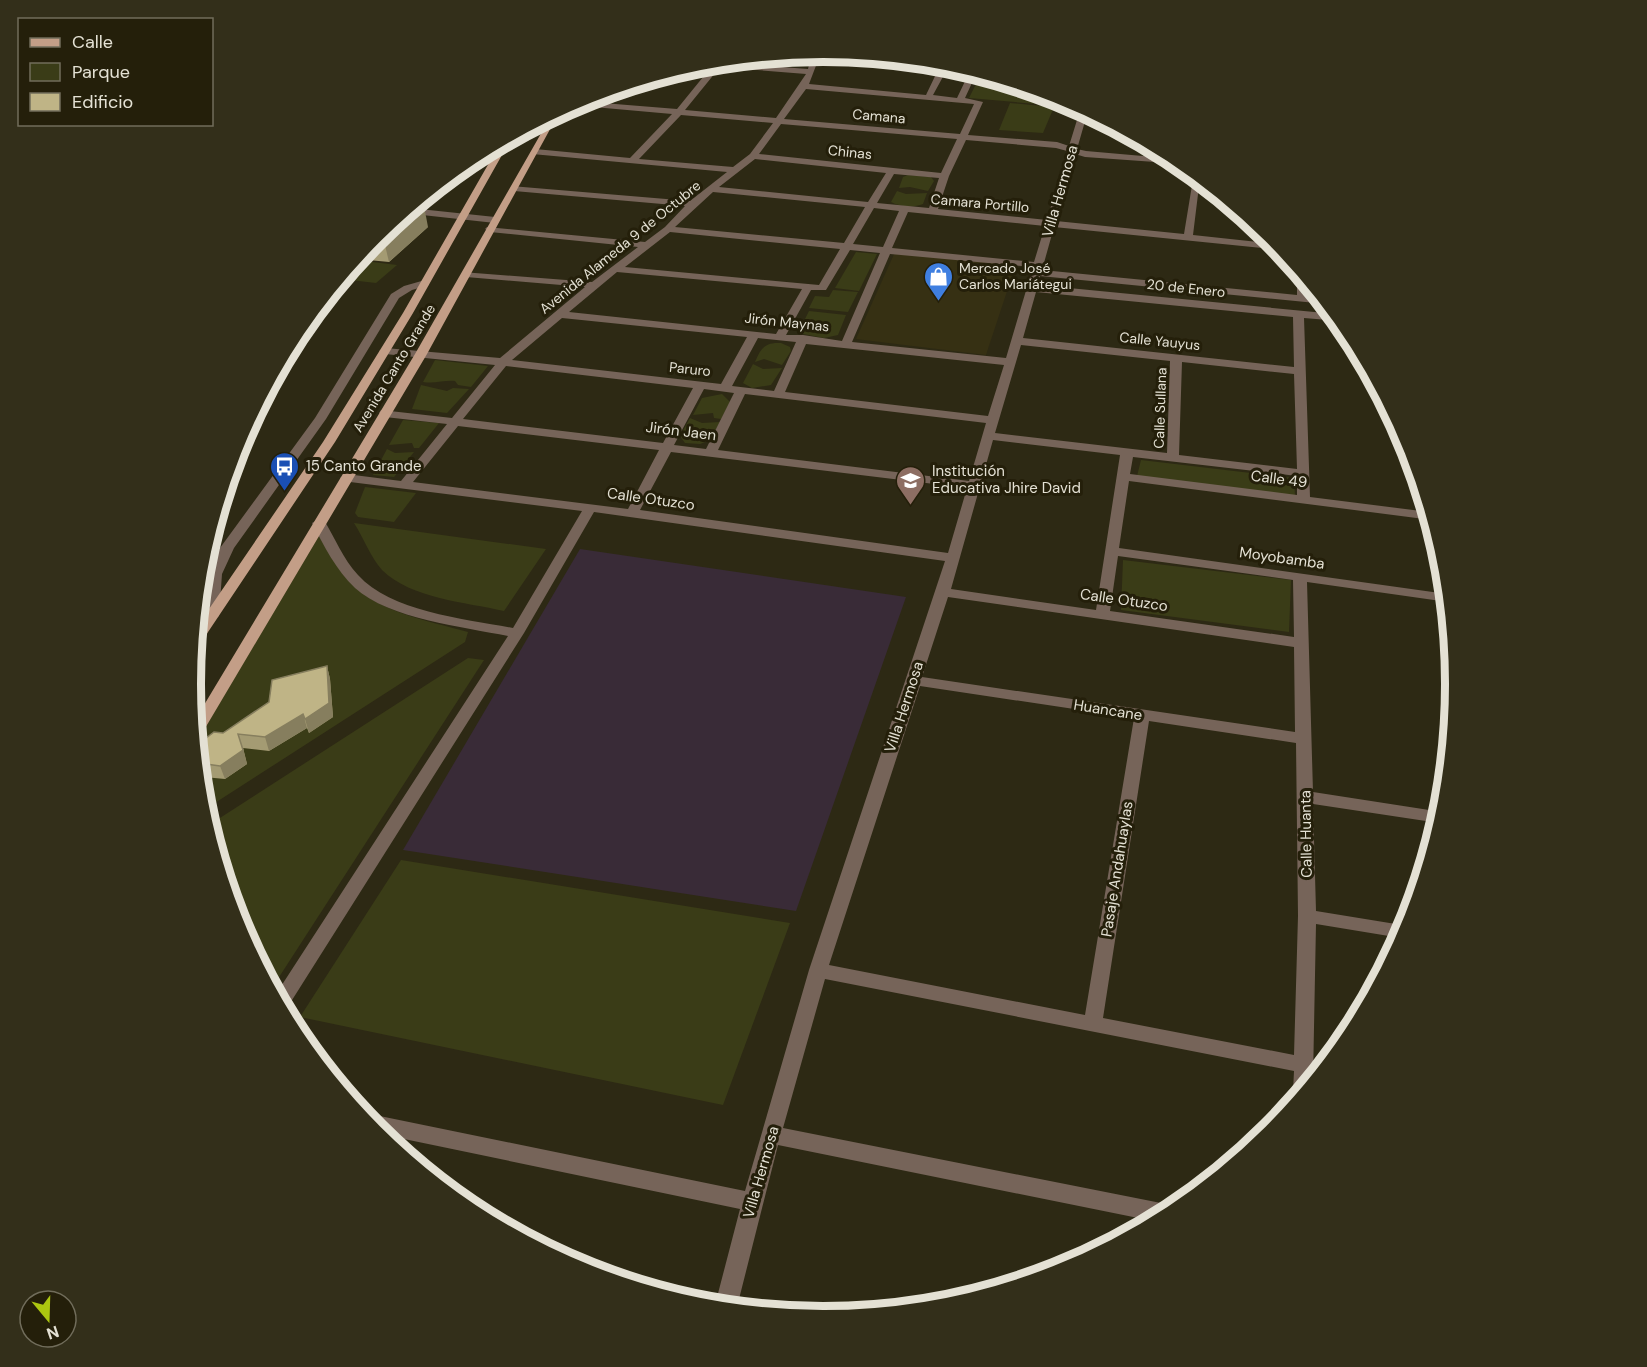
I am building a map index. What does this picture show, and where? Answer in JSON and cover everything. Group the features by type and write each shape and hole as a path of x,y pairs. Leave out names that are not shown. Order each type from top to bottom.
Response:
{"main road":[{"name":"Avenida Canto Grande","path":"203,719 421,354 550,125"},
{"name":"Avenida Canto Grande","path":"205,627 295,495 385,351 498,154"}],"street":[{"name":"Avenida Alameda 9 de Octubre","path":"405,484 503,362 594,285 668,229 692,204 753,156 804,86 813,62"},
{"path":"747,67 811,72"},
{"path":"632,161 679,112 712,72"},
{"path":"928,98 941,72"},
{"path":"960,100 970,79"},
{"path":"804,86 979,102 944,176 932,212"},
{"name":"Camana","path":"596,105 1057,145 1085,154 1157,159"},
{"name":"Villa Hermosa","path":"728,1298 752,1202 818,970 943,592 972,485 1011,362 1081,118"},
{"path":"535,152 737,170"},
{"name":"Chinas","path":"753,156 944,176"},
{"path":"615,269 822,288 892,170"},
{"path":"1188,238 1195,185"},
{"path":"514,188 692,204"},
{"name":"Camara Portillo","path":"713,189 1051,223 1068,228 1264,245"},
{"path":"846,343 904,210"},
{"path":"418,212 462,216 493,224 649,244"},
{"path":"668,229 886,249 1036,276"},
{"path":"466,274 594,285"},
{"name":"20 de Enero","path":"1036,276 1313,300"},
{"name":"20 de Enero","path":"1036,276 1326,317"},
{"path":"205,620 212,616 215,574 227,548 320,419 395,296 408,288 425,283"},
{"path":"780,336 808,287"},
{"path":"1302,287 1302,299"},
{"name":"Jirón Maynas","path":"559,314 755,333 1011,362"},
{"path":"1298,314 1304,499"},
{"path":"725,387 755,333"},
{"path":"778,394 802,338"},
{"name":"Calle Yauyus","path":"1017,341 1299,371"},
{"name":"Paruro","path":"385,351 725,387 992,420"},
{"name":"Calle Sullana","path":"1173,458 1176,358"},
{"path":"632,513 700,385"},
{"path":"711,452 742,389"},
{"name":"Jirón Jaen","path":"385,413 972,485"},
{"path":"987,436 1302,473"},
{"path":"1102,613 1127,453"},
{"name":"Calle 49","path":"1124,477 1421,515"},
{"name":"Calle Otuzco","path":"346,478 632,513 952,558"},
{"path":"285,995 517,633 590,508"},
{"path":"319,523 336,555 370,593 445,618 517,633"},
{"name":"Moyobamba","path":"1112,551 1439,597"},
{"name":"Calle Huanta","path":"1300,577 1307,916 1303,1079"},
{"name":"Calle Otuzco","path":"943,592 1301,643"},
{"name":"Huancane","path":"913,680 1304,739"},
{"name":"Pasaje Andahuaylas","path":"1093,1022 1142,716"},
{"path":"1306,797 1431,816"},
{"path":"1307,916 1394,930"},
{"path":"818,970 1093,1022 1303,1065"},
{"path":"388,1127 752,1202"},
{"path":"772,1135 1152,1211"}],"shaded area":[{"name":"Mercado José Carlos Mariátegui","path":"895,252 1016,264 986,355 856,339"},
{"path":"580,549 906,597 796,911 403,850"}],"green space":[{"path":"977,81 1052,105 969,98"},
{"path":"1010,103 1054,107 1043,133 999,130"},
{"path":"908,175 931,177 934,181 928,191 910,187 899,188 903,177"},
{"path":"897,191 906,194 927,193 923,204 907,206 891,202"},
{"path":"856,252 877,254 859,291 835,288"},
{"path":"367,261 397,265 376,283 350,280"},
{"path":"833,290 858,292 848,312 809,308 815,296 829,297"},
{"path":"809,311 846,315 838,335 824,338 798,333"},
{"path":"781,343 790,347 791,351 782,365 764,359 755,362 764,347"},
{"path":"435,360 488,366 471,387 458,385 455,381 423,382"},
{"path":"753,364 763,369 782,368 771,385 752,388 743,383"},
{"path":"421,385 447,391 453,388 469,389 447,413 412,409"},
{"path":"722,394 730,402 721,419 714,418 713,413 693,415 702,398"},
{"path":"690,418 702,423 720,422 710,440 700,444 685,443 680,436"},
{"path":"403,420 439,423 419,448 414,448 412,443 389,445"},
{"path":"387,449 395,453 414,452 394,477 373,475"},
{"path":"1141,460 1294,478 1295,496 1137,476"},
{"path":"365,487 416,493 394,522 358,517 355,513"},
{"path":"354,523 546,549 504,611 440,598 394,580 378,565"},
{"path":"319,536 347,579 372,600 403,614 468,632 465,642 213,804 204,729"},
{"path":"1123,560 1291,580 1289,632 1121,610"},
{"path":"468,658 484,660 277,980 249,922 217,820"},
{"path":"401,860 790,923 723,1105 300,1017"}],"building":[{"path":"327,666 329,703 305,719 303,714 265,737 238,734 243,750 220,766 207,764 204,739 214,732 223,733 269,702 272,680"}],"place":[{"name":"Mercado José Carlos Mariátegui","path":"938,302"},
{"name":"15 Canto Grande","path":"285,492"},
{"name":"Institución Educativa Jhire David","path":"911,506"}]}
